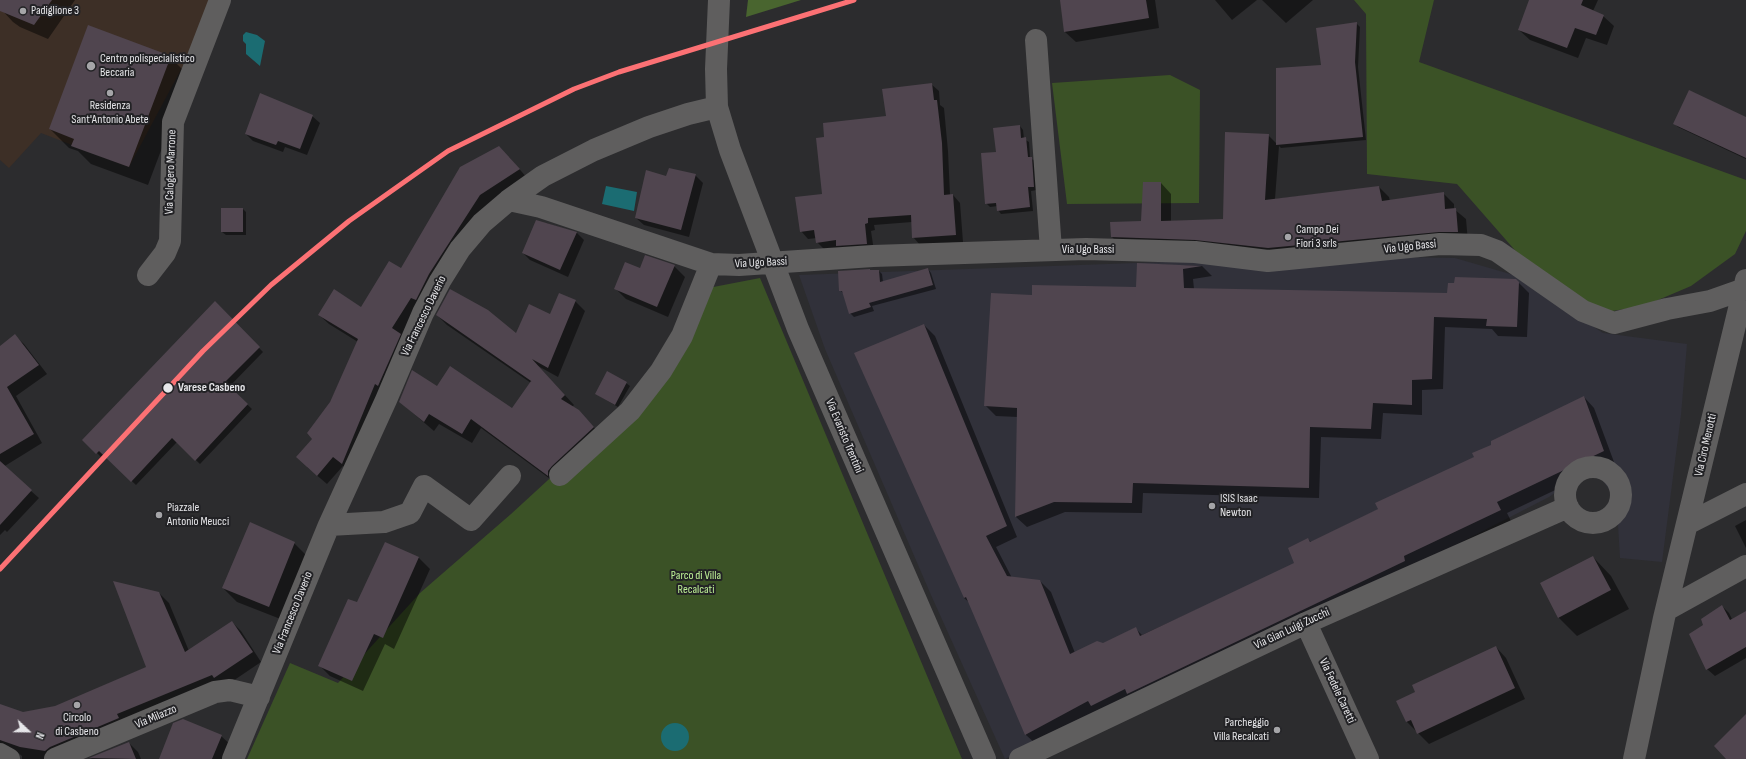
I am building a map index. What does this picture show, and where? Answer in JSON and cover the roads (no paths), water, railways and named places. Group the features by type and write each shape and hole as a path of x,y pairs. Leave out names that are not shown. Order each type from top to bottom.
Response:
{"street":[{"name":"Via Calogero Marrone","path":"148,275 165,253 170,241 173,122 220,0"},
{"path":"717,107 716,69 719,0"},
{"name":"Via Ugo Bassi","path":"1036,40 1051,250"},
{"name":"Via Francesco Daverio","path":"233,759 329,524 386,400 423,313 440,281 460,249 482,223 509,200 543,176 594,150 649,127 688,114 717,107"},
{"name":"Via Evaristo Trentini","path":"717,107 730,150 801,336 985,759"},
{"name":"Via Ugo Bassi","path":"509,200 541,207 711,264 739,265 882,256 1086,249 1195,252 1268,261 1440,244 1481,245 1497,251 1583,311 1614,323 1667,309 1710,301 1745,284"},
{"path":"560,475 630,411 661,371 682,336 711,264"},
{"name":"Via Ciro Menotti","path":"1634,759 1666,610 1745,284"},
{"path":"329,524 384,522 410,513 424,486 471,520 510,476"},
{"path":"1687,524 1746,494"},
{"name":"Via Gian Luigi Zucchi","path":"1020,759 1306,623 1568,507"},
{"path":"1666,610 1746,566"},
{"name":"Via Fedele Caretti","path":"1306,623 1368,759"},
{"name":"Via Milazzo","path":"55,759 215,692 230,690 259,697"},
{"path":"0,754 9,759"}],"water":[{"path":"246,32 257,35 265,41 260,66 246,54 246,44 243,41 243,35"},
{"path":"606,186 637,192 634,211 602,204"},
{"path":"675,723 685,727 689,737 685,747 675,751 665,747 661,737 665,727"}],"place":[{"name":"Padiglione 3","path":"23,11"},
{"name":"Centro polispecialistico Beccaria","path":"91,66"},
{"name":"Residenza Sant'Antonio Abete","path":"110,93"},
{"name":"Campo Dei Fiori 3 srls","path":"1288,237"},
{"name":"Varese Casbeno","path":"168,388"},
{"name":"ISIS Isaac Newton","path":"1212,506"},
{"name":"Piazzale Antonio Meucci","path":"159,515"},
{"name":"Circolo di Casbeno","path":"77,705"},
{"name":"Parcheggio Villa Recalcati","path":"1277,730"}],"park label":[{"name":"Parco di Villa Recalcati","path":"696,583"}]}
